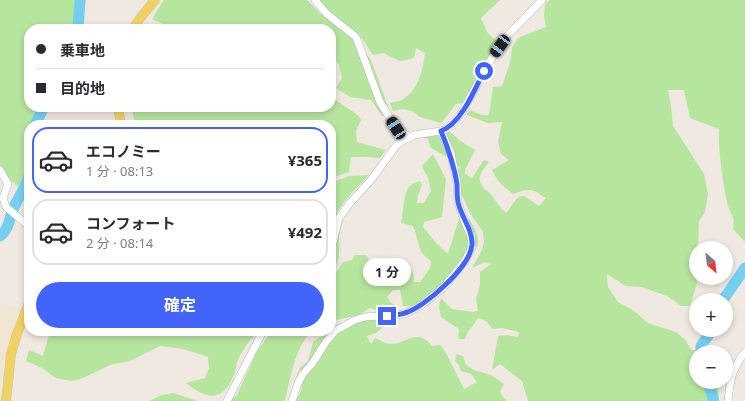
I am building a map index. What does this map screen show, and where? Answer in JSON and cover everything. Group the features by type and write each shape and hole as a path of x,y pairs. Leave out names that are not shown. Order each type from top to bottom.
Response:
{"main road":[{"path":"136,24 155,0"},
{"path":"6,401 11,354 16,334 24,315"}],"street":[{"path":"315,0 327,14 356,37 380,102 396,128 409,138"},
{"path":"336,230 339,218 400,142 414,135 441,131 446,129 454,122 462,112 492,58 508,35 542,0"},
{"path":"336,330 355,320 365,317 405,314 420,306 443,288 465,261 472,247 471,236 458,202 451,154 441,131"},
{"path":"0,170 8,184 3,198 6,206 24,222"},
{"path":"227,401 260,336"},
{"path":"292,401 298,383 303,374 312,364 331,336"},
{"path":"728,401 731,375 736,364 745,352"}],"shaded area":[{"path":"0,303 23,309 4,361 0,383"}],"green space":[{"path":"0,0 84,0 76,24 24,24 24,112 36,112 32,120 24,120 24,179 20,189 13,182 0,177"},
{"path":"164,0 307,0 325,18 335,24 163,24 152,19"},
{"path":"320,0 500,0 481,18 487,32 498,43 463,103 456,104 441,123 420,117 412,111 403,109 393,111 390,103 403,99 414,89 420,78 425,53 416,48 414,58 400,61 383,53 373,55 361,37 325,7"},
{"path":"550,0 745,0 745,242 733,229 733,218 728,206 723,178 719,147 719,129 690,118 684,90 668,90 673,126 704,174 708,194 705,212 699,221 698,241 689,241 689,285 696,285 694,293 689,293 689,306 681,306 667,296 642,287 626,286 607,274 608,287 618,302 634,311 648,323 676,332 686,341 689,346 689,389 718,389 719,401 528,401 522,381 500,364 492,370 498,336 507,335 518,337 519,332 502,328 493,329 486,321 478,318 469,330 465,339 458,339 459,329 441,317 439,307 441,298 452,309 473,312 478,311 476,299 480,285 480,272 491,264 485,262 472,268 482,250 484,242 483,232 470,213 461,193 458,169 460,167 447,157 431,148 428,139 423,138 423,131 449,131 462,142 475,150 465,170 465,174 472,178 484,160 489,162 481,174 481,184 506,213 518,197 524,196 539,206 546,198 537,192 530,190 513,194 499,181 492,170 509,160 501,154 498,141 502,122 488,123 467,115 469,110 482,115 489,115 493,87 502,86 510,63 512,47 518,38 546,27 544,16 545,4"},
{"path":"336,25 366,53 371,60 392,117 382,116 371,100 350,97 336,88 342,78 339,65 336,60"},
{"path":"336,100 358,115 361,120 356,131 357,142 386,150 380,158 351,157 349,172 336,176 336,120 134,120 133,112 336,112"},
{"path":"433,154 446,179 442,217 424,222 423,227 436,243 448,254 459,219 469,219 475,229 478,238 478,245 468,263 437,298 427,306 403,306 400,290 393,290 387,297 391,303 396,305 396,311 380,312 370,308 359,315 336,320 336,272 343,262 352,260 355,255 366,255 372,265 376,268 392,264 409,267 413,273 414,282 420,282 430,268 431,261 423,254 413,226 401,223 408,188 414,183 420,181 422,185 417,203 424,203 431,191 428,178 422,166"},
{"path":"369,175 348,197 337,212 339,255 336,266 336,181 349,176"},
{"path":"369,313 395,317 376,333 367,336 371,344 375,338 391,344 416,337 427,340 432,346 440,345 446,353 464,389 477,382 471,374 461,371 459,365 455,361 456,354 463,356 466,365 474,370 491,375 504,384 500,392 507,401 296,401 301,391 302,383 296,378 300,368 308,361 313,342 321,336 336,336 336,331 345,329 360,321"},
{"path":"49,336 253,336 240,356 230,384 220,394 214,396 202,393 186,383 205,378 209,368 208,357 183,349 160,346 130,361 110,365 83,378 72,381 56,378 42,368 26,361 29,350 43,356"},
{"path":"268,336 307,336 297,355 291,373 285,401 230,401 237,395 257,351"},
{"path":"173,393 198,401 149,401 162,395"}],"waterway":[{"path":"78,24 80,0"},
{"path":"38,120 42,112"},
{"path":"0,236 6,230 13,209 24,189"},
{"path":"728,293 745,268"},
{"path":"702,345 707,337"},
{"path":"710,389 713,401"}],"route":[{"path":"387,316 405,314 420,306 443,288 465,261 472,247 471,236 458,202 451,154 441,131 446,129 454,122 462,112 484,71"}]}
